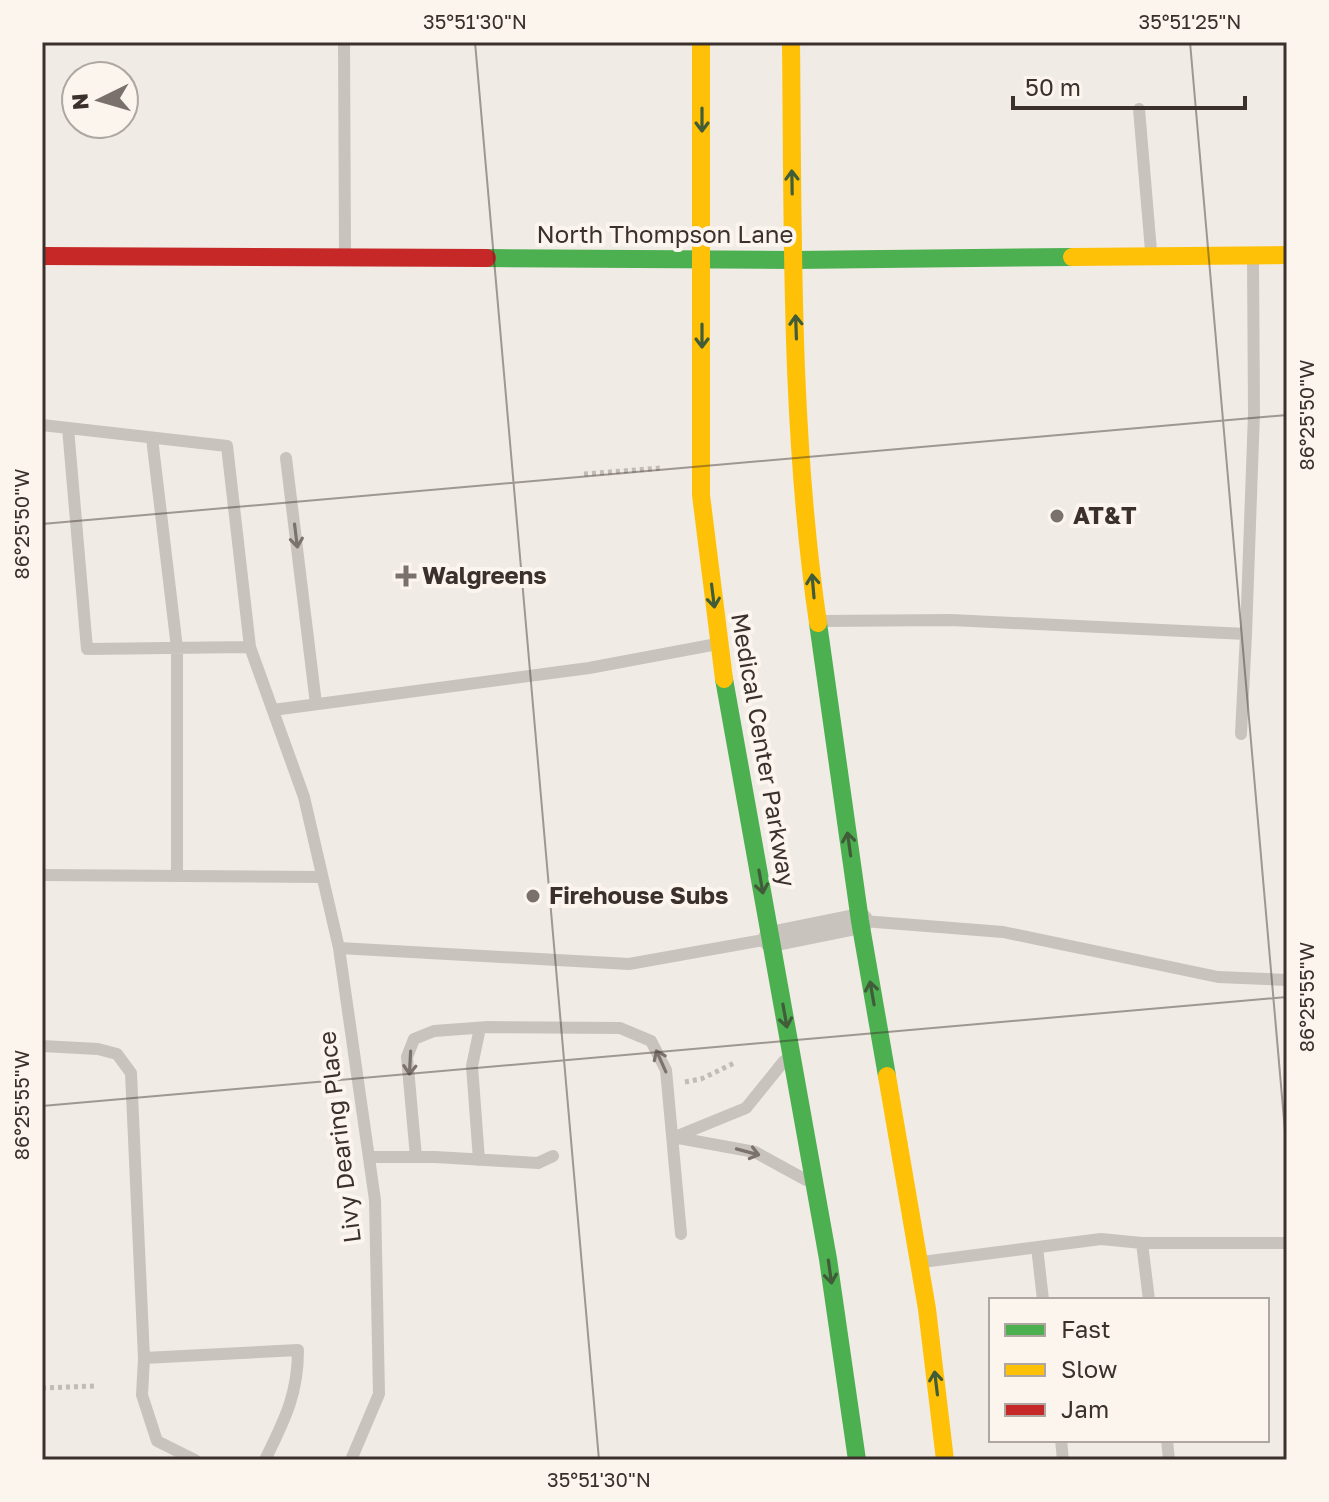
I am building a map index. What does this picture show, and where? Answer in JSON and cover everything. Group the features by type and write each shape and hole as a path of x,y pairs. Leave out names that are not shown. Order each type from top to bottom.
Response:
{"main road":[{"name":"Medical Center Parkway","path":"701,42 701,495 719,644 815,1185 857,1460"},
{"path":"791,42 793,260 801,452 817,622 860,921 927,1309 945,1460"},
{"name":"North Thompson Lane","path":"42,256 793,260 1287,255"}],"street":[{"path":"771,939 860,921"}],"lane":[{"path":"344,42 345,258"},
{"path":"1139,109 1151,255"},
{"path":"1241,734 1254,413 1253,255"},
{"path":"42,425 152,438 177,648 177,876"},
{"path":"68,428 87,649 250,647"},
{"name":"Livy Dearing Place","path":"152,438 227,446 250,647 304,797 339,948 375,1200 379,1394 351,1460"},
{"path":"286,458 316,704"},
{"path":"817,622 951,620 1246,634"},
{"path":"273,710 589,668 719,644"},
{"path":"42,875 322,877"},
{"path":"860,921 1003,932 1218,977 1287,980"},
{"path":"339,948 629,964 771,939"},
{"path":"416,1157 407,1057 414,1039 434,1031 480,1028 620,1028 651,1041 666,1070 681,1234"},
{"path":"479,1160 472,1066 480,1028"},
{"path":"42,1046 98,1049 117,1054 131,1073 144,1358 142,1395 157,1441 195,1460"},
{"path":"673,1137 746,1108 791,1052"},
{"path":"673,1137 755,1152 815,1185"},
{"path":"369,1157 538,1163 553,1156"},
{"path":"919,1262 1101,1239 1142,1243 1287,1243"},
{"path":"1142,1243 1149,1298"},
{"path":"1037,1247 1043,1298"},
{"path":"144,1358 298,1350 298,1379 290,1411 265,1460"}],"path":[{"path":"584,474 661,468"},
{"path":"683,1082 701,1079 736,1062"},
{"path":"42,1388 96,1386"}],"traffic: fast":[{"path":"487,258 793,260 1072,257"},
{"path":"818,623 860,921 887,1076"},
{"path":"724,679 828,1259 857,1460"}],"traffic: slow":[{"path":"701,42 701,495 724,679"},
{"path":"791,42 798,406 802,479 818,623"},
{"path":"1072,257 1287,255"},
{"path":"887,1076 927,1309 945,1460"}],"traffic: jam":[{"path":"42,256 487,258"}],"place":[{"name":"AT&T","path":"1057,516"},
{"name":"Walgreens","path":"406,576"},
{"name":"Firehouse Subs","path":"533,896"}]}
